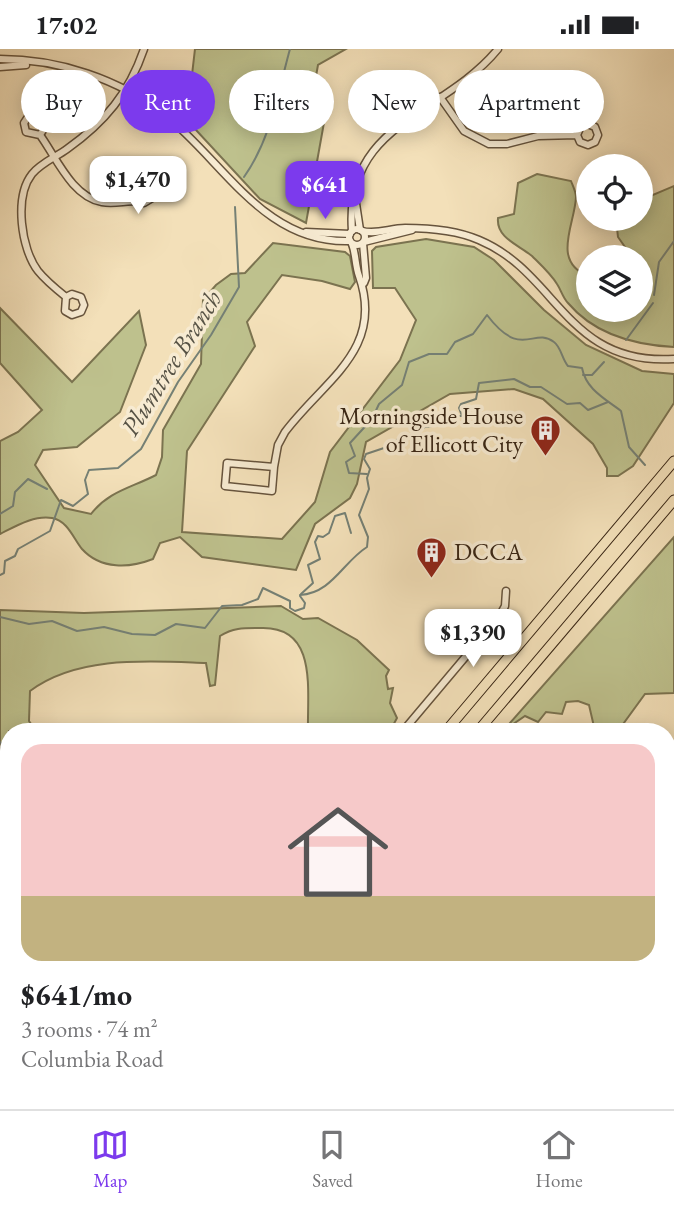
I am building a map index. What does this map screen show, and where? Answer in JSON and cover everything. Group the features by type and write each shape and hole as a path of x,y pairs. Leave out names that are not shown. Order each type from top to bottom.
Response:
{"highway":[{"path":"453,723 674,461"},
{"path":"485,723 674,500"}],"street":[{"path":"135,70 144,49"},
{"path":"498,49 479,68 440,97 464,131 489,144 507,144 538,136 577,135"},
{"path":"0,59 86,72 120,87"},
{"path":"0,67 43,64"},
{"path":"65,297 38,270 32,260 26,239 23,208 28,181 40,167 101,123 120,98"},
{"path":"185,133 257,208 301,231 354,235 417,229 456,232 494,247 529,273 567,320 593,339 636,356 674,359"},
{"path":"274,467 228,463 225,486 272,491 278,445 285,432 354,353 365,320 363,283 359,277 354,235 355,197 362,166 377,143 391,133"},
{"path":"40,135 74,184 87,197 112,203 136,198"},
{"path":"363,242 417,229"},
{"path":"354,235 363,242 366,278 363,283"},
{"path":"354,235 363,242"},
{"path":"409,723 499,617 505,606 506,591"}],"green space":[{"path":"195,49 346,49 318,65 317,70 229,70 229,133 322,133 306,223 260,199 199,133 215,133 215,70 193,70"},
{"path":"537,174 571,181 576,197 568,252 570,261 576,268 576,312 566,301 555,280 532,256 504,236 498,225 498,218 514,214 518,183"},
{"path":"674,186 674,347 645,344 616,336 590,323 653,322 653,245 624,245 617,231 653,231 653,195"},
{"path":"426,239 474,247 494,260 544,310 586,345 642,371 674,374 674,403 633,466 618,476 607,476 607,468 593,444 543,399 514,389 450,394 366,442 357,484 350,498 315,524 296,570 202,557 180,537 160,543 153,559 135,564 107,564 82,549 66,526 58,520 45,517 0,534 0,441 18,432 42,410 0,363 0,308 72,382 139,311 146,345 120,412 77,447 43,450 35,465 64,508 91,514 113,495 156,475 162,457 163,430 201,364 203,300 216,285 231,274 245,273 273,243 345,252 350,256 355,282 350,289 322,281 282,275 247,322 255,346 187,451 182,532 282,539 315,502 330,452 400,360 416,320 395,288 373,288 372,251 376,247"},
{"path":"674,537 674,693 645,694 624,723 593,723 589,705 578,701 566,702 562,714 546,712 538,722 525,716 510,723"},
{"path":"281,606 303,619 318,618 357,640 389,670 386,676 388,689 393,688 390,703 397,718 394,723 308,723 308,680 301,649 293,638 280,630 262,628 240,629 220,636 215,685 210,686 206,663 138,661 92,666 49,679 30,691 30,723 0,723 0,610 84,613"}],"waterway":[{"name":"Plumtree Branch","path":"244,177 267,131 290,49"},
{"name":"Plumtree Branch","path":"0,575 4,573 5,561 15,556 18,549 50,531 61,500 73,506 88,494 85,480 89,470 118,468 141,449 178,382 211,335 239,287 235,207"},
{"path":"654,295 659,262 674,241"},
{"path":"367,474 349,473 346,462 355,456 350,443 372,419 379,404 402,385 409,362 429,354 447,354 455,342 473,334 487,315 499,329 518,340 547,338 558,347 568,366 582,368 587,382 621,411 629,447 645,465"},
{"path":"626,340 639,322"},
{"path":"583,375 592,375 604,362"},
{"path":"300,595 321,589 367,547 368,537 359,515 369,489 367,478 370,469 364,459 366,454 393,445 400,436 413,436 425,427 439,425 453,416 462,416 459,408 461,404 476,399 479,383 514,379 530,387 541,387 567,404 580,403 588,410 608,402"},
{"name":"Plumtree Branch","path":"0,514 13,506 15,492 28,479 47,489"},
{"path":"301,594 313,583 308,565 320,559 315,542 318,536 323,537 329,533 335,516 345,513 351,533"},
{"path":"0,617 29,624 52,621 77,631 104,627 132,634 155,635 176,624 205,628 222,606 242,605 258,599 263,588 290,601 290,608 295,611 304,608 305,603 300,596"}],"place":[{"name":"Morningside House of Ellicott City","path":"546,457"},
{"name":"DCCA","path":"431,579"}]}
